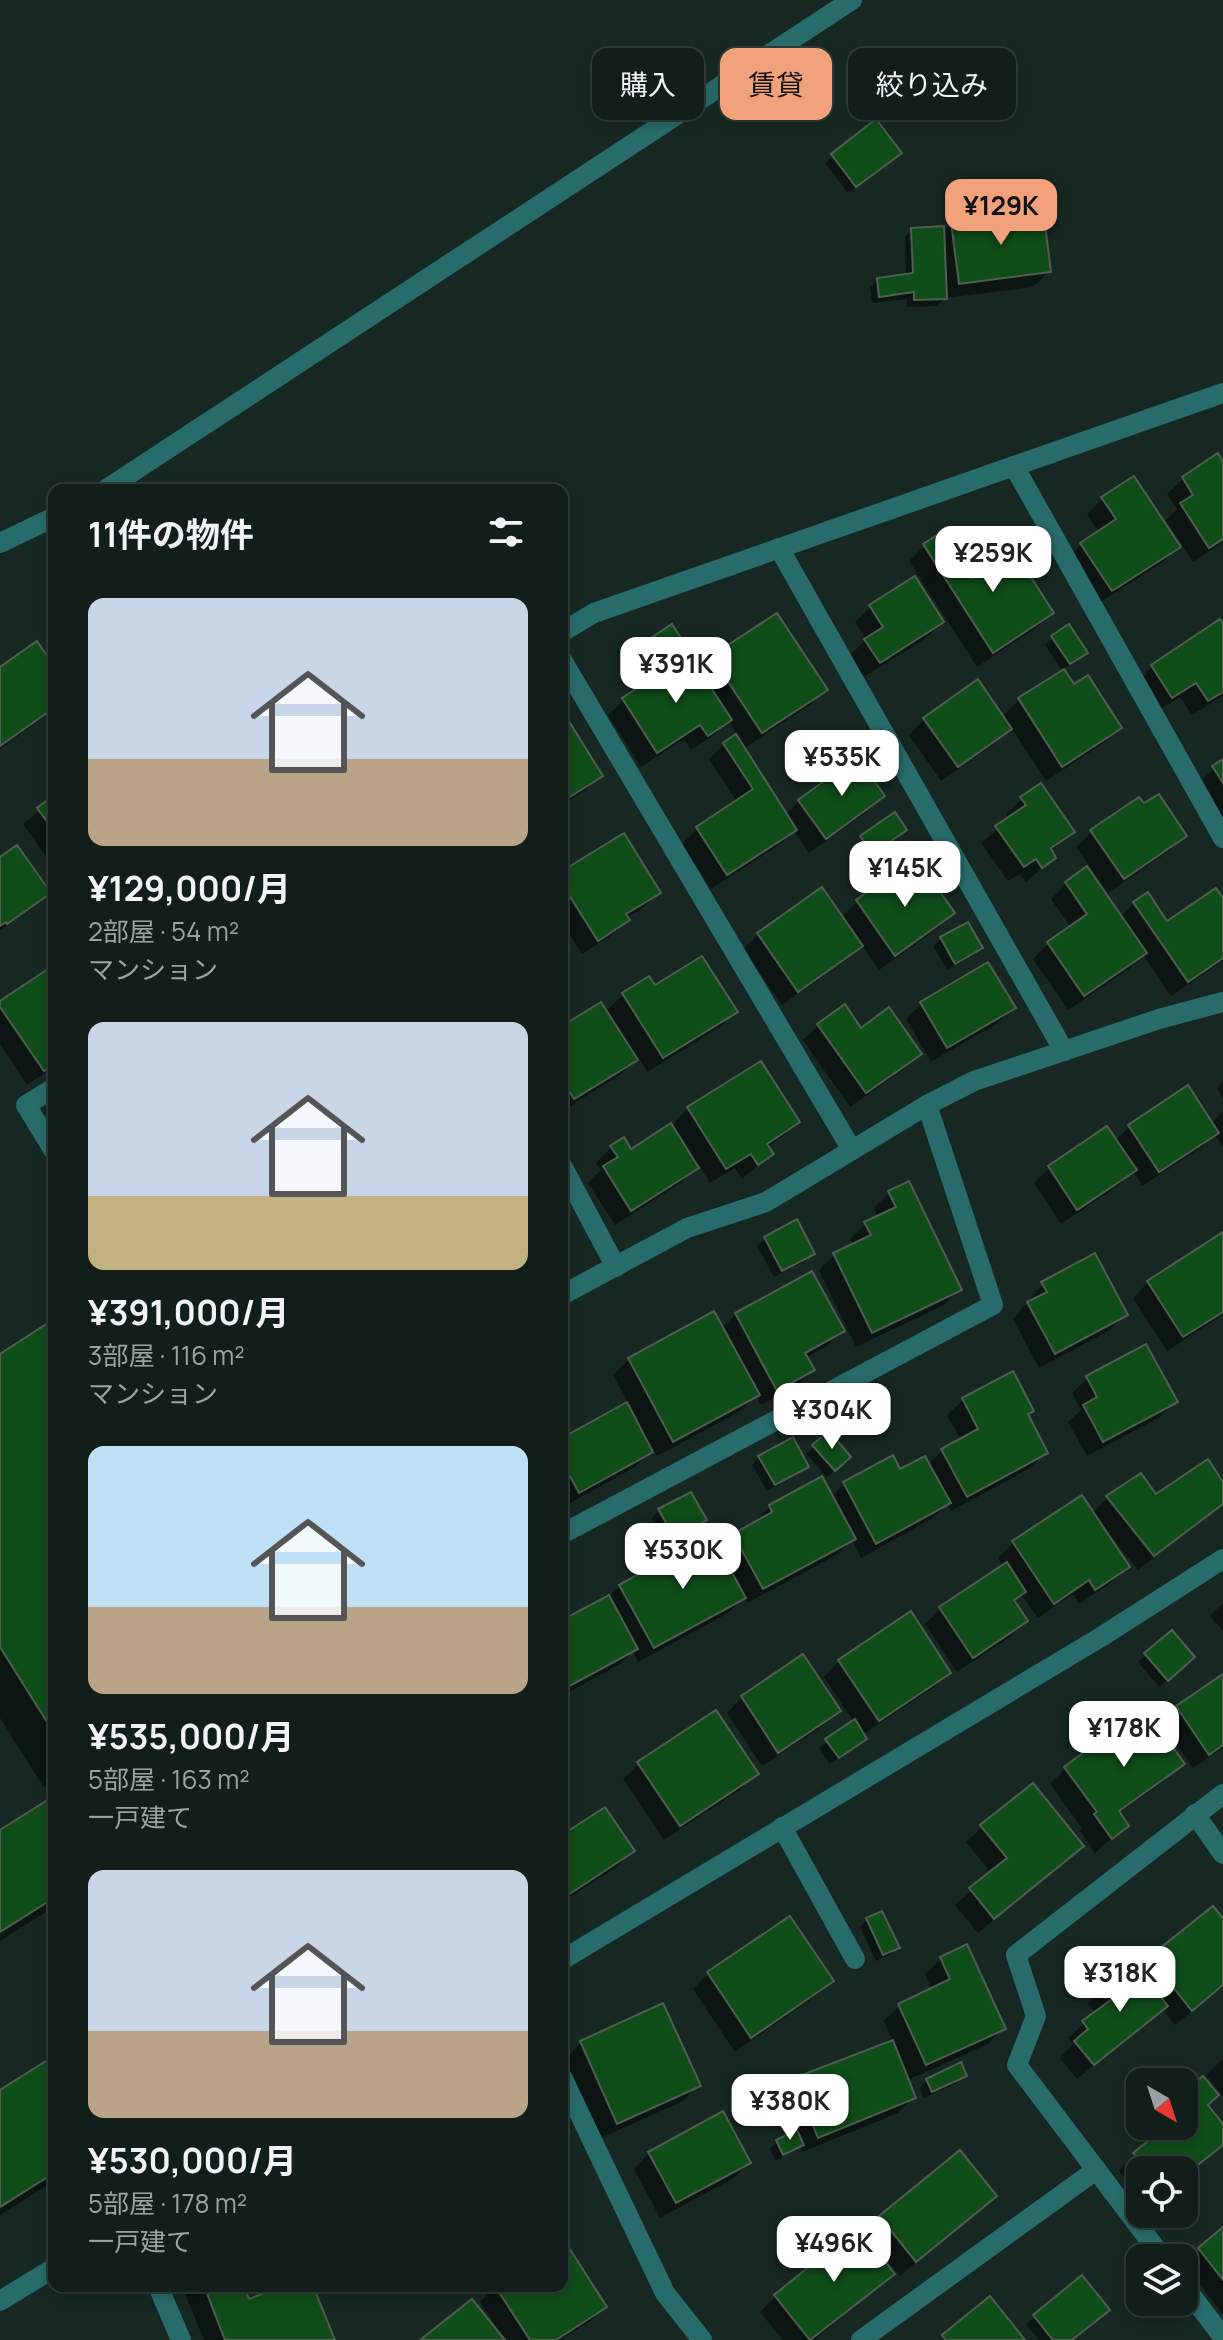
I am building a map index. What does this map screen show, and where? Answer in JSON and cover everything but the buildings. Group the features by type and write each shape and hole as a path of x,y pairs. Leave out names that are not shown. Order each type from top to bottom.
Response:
{"street":[{"path":"114,484 852,0"},
{"path":"568,628 594,613 1223,393"},
{"path":"1014,466 1223,838"},
{"path":"0,543 48,520"},
{"path":"779,548 1064,1051"},
{"path":"568,670 852,1150"},
{"path":"568,1292 687,1228 766,1202 927,1105 974,1081 1159,1019 1223,1002"},
{"path":"48,1092 26,1105 48,1141"},
{"path":"568,1531 993,1305 927,1105"},
{"path":"568,1177 616,1267"},
{"path":"568,1956 1101,1637 1223,1559"},
{"path":"1152,2244 1017,2065 1036,2016 1016,1955 1223,1794"},
{"path":"1195,1814 1223,1854"},
{"path":"782,1827 855,1959"},
{"path":"568,2090 665,2293 702,2340"},
{"path":"861,2340 1096,2170"},
{"path":"0,2301 48,2272"},
{"path":"161,2292 181,2340"},
{"path":"1198,2304 1223,2337"}]}
